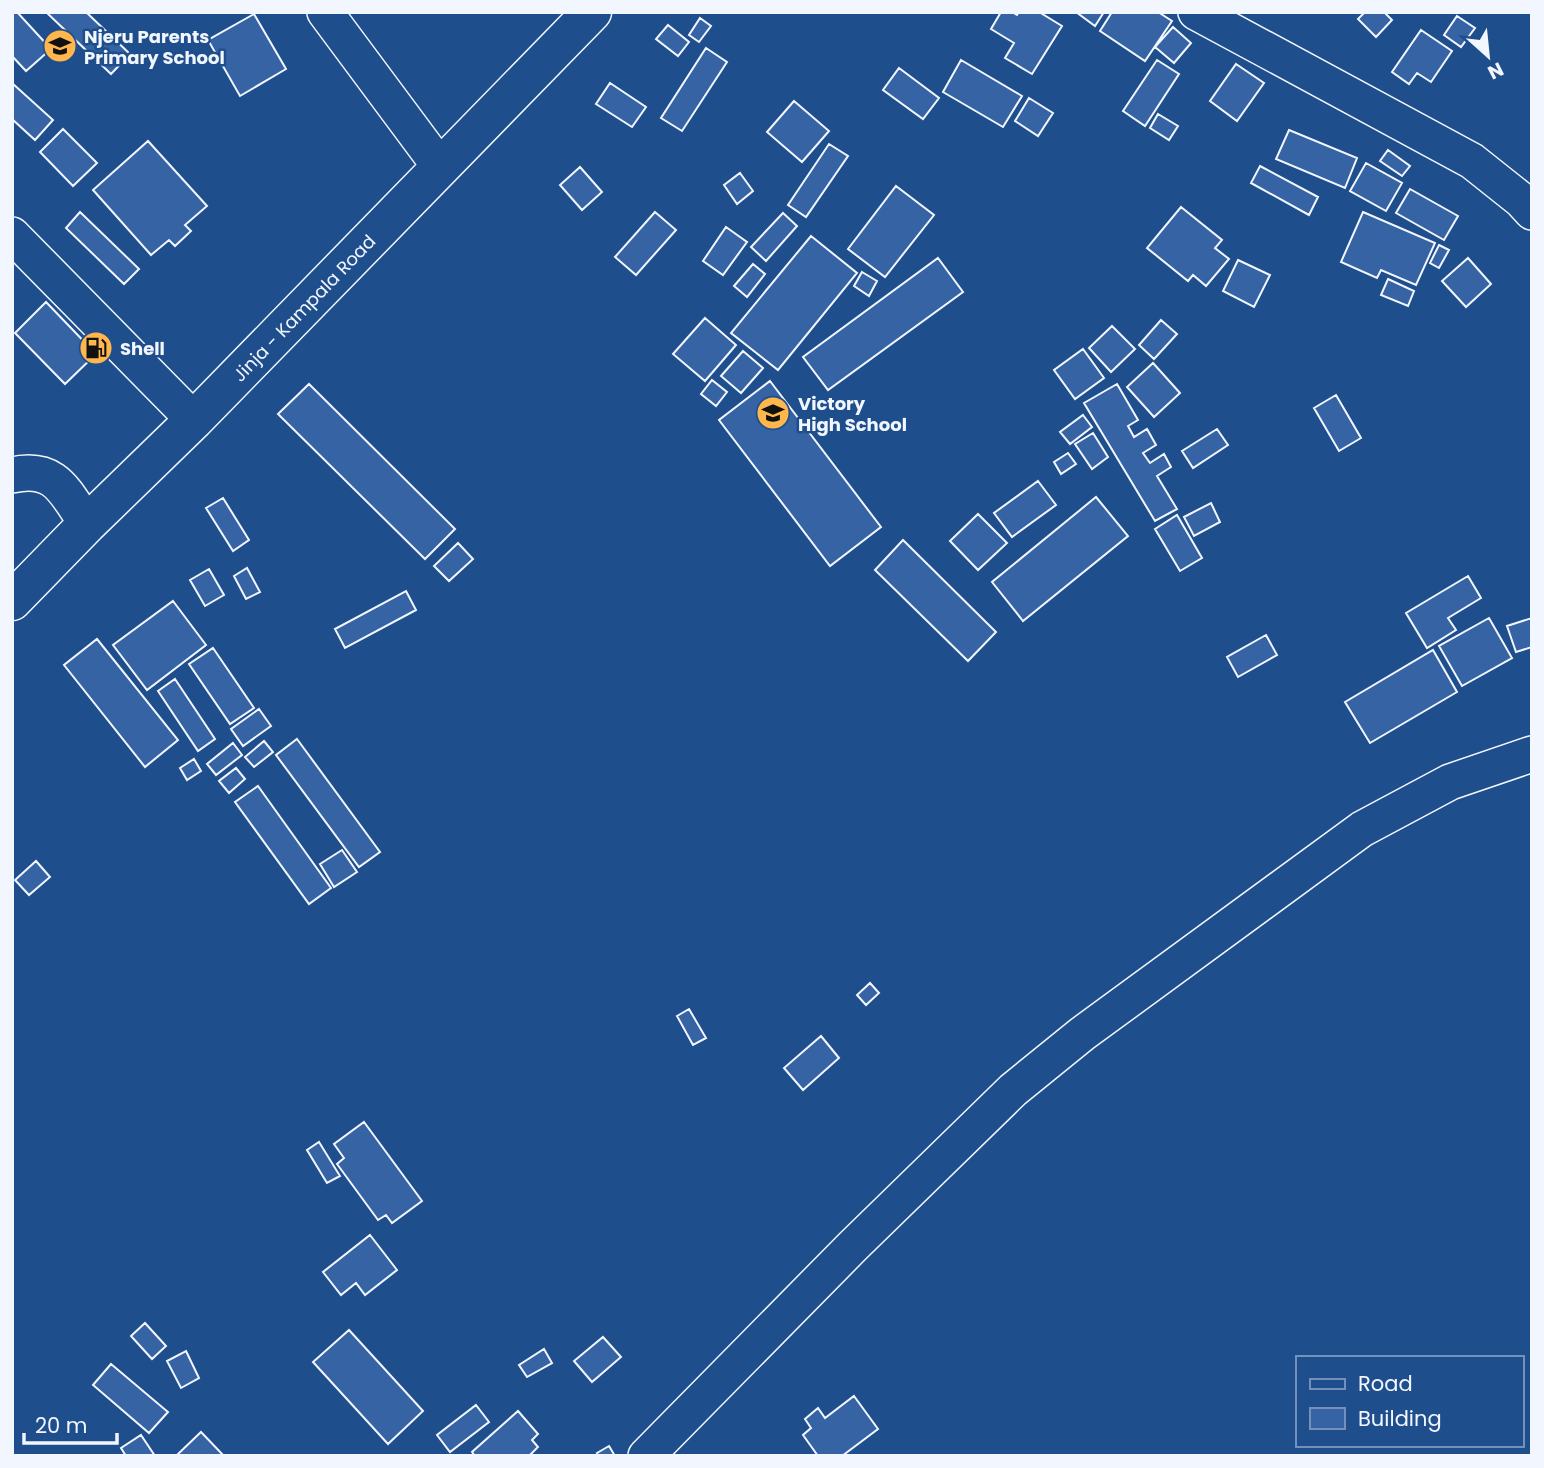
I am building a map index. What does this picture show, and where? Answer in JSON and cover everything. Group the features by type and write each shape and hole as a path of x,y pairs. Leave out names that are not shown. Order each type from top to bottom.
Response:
{"highway":[{"name":"Jinja - Kampala Road","path":"12,601 194,420 592,12"}],"street":[{"path":"325,12 441,169"},
{"path":"1196,12 1472,161 1532,212"},
{"path":"12,235 194,420"},
{"path":"12,475 29,471 48,475 64,490 87,524"},
{"path":"646,1456 863,1236 1013,1090 1082,1034 1362,829 1450,782 1532,754"}],"building":[{"path":"12,12 17,12 51,49 26,71 12,56"},
{"path":"46,12 86,12 130,54 111,74"},
{"path":"1001,12 1017,15 1019,12 1039,12 1062,26 1032,74 1005,58 1014,43 991,29"},
{"path":"1076,12 1104,12 1095,26"},
{"path":"1112,12 1158,12 1172,21 1145,61 1100,31"},
{"path":"1365,12 1384,12 1392,20 1376,37 1358,19"},
{"path":"254,14 286,69 240,96 208,40"},
{"path":"1457,16 1475,28 1461,47 1444,35"},
{"path":"700,18 711,26 699,42 689,35"},
{"path":"668,25 689,42 678,56 656,39"},
{"path":"1173,27 1191,43 1174,63 1155,47"},
{"path":"1421,30 1452,51 1431,82 1417,73 1409,84 1392,72"},
{"path":"706,48 727,62 682,131 661,118"},
{"path":"961,60 1022,96 1003,127 943,92"},
{"path":"1157,60 1179,74 1145,126 1123,111"},
{"path":"1236,64 1264,83 1237,121 1210,101"},
{"path":"899,68 939,98 923,119 883,90"},
{"path":"12,83 53,120 35,140 12,119"},
{"path":"610,83 646,107 632,127 596,104"},
{"path":"1029,98 1053,113 1038,136 1015,121"},
{"path":"794,101 829,131 802,162 767,132"},
{"path":"1158,114 1178,126 1169,140 1150,128"},
{"path":"63,129 97,163 73,186 40,152"},
{"path":"1289,130 1357,158 1345,188 1276,159"},
{"path":"148,141 207,206 185,225 191,231 175,246 169,240 151,255 93,190"},
{"path":"829,144 848,156 806,217 788,205"},
{"path":"1388,150 1410,166 1402,176 1380,161"},
{"path":"1366,163 1402,183 1386,211 1350,191"},
{"path":"1260,166 1318,197 1309,215 1251,183"},
{"path":"580,167 602,192 582,210 560,185"},
{"path":"740,173 753,191 737,204 724,185"},
{"path":"896,186 934,215 885,277 848,249"},
{"path":"1410,189 1458,216 1444,240 1396,213"},
{"path":"1181,207 1222,240 1215,248 1229,259 1206,286 1193,275 1188,281 1147,248"},
{"path":"80,212 139,269 124,284 66,228"},
{"path":"655,212 676,230 636,275 615,257"},
{"path":"1363,212 1435,243 1416,285 1381,270 1377,278 1341,262"},
{"path":"783,213 797,226 766,261 751,247"},
{"path":"726,227 747,242 723,275 703,261"},
{"path":"811,236 857,273 778,370 731,333"},
{"path":"1439,245 1449,250 1439,268 1430,263"},
{"path":"938,258 963,292 828,390 803,357"},
{"path":"1468,258 1491,284 1466,307 1442,281"},
{"path":"1238,260 1270,275 1254,307 1223,291"},
{"path":"753,264 765,274 747,297 734,286"},
{"path":"862,272 877,281 869,296 854,286"},
{"path":"1388,279 1414,291 1408,306 1381,295"},
{"path":"46,302 96,354 65,384 15,333"},
{"path":"705,318 736,345 705,381 673,354"},
{"path":"1161,320 1177,334 1154,359 1139,345"},
{"path":"1112,326 1135,349 1111,372 1089,348"},
{"path":"1083,349 1104,378 1075,399 1054,370"},
{"path":"743,351 763,368 741,393 721,376"},
{"path":"1153,363 1180,393 1154,417 1127,387"},
{"path":"712,380 727,392 716,406 701,394"},
{"path":"770,381 881,527 830,566 719,420"},
{"path":"309,384 455,529 425,559 278,414"},
{"path":"1117,384 1138,420 1128,426 1134,437 1147,429 1156,445 1143,453 1150,463 1164,454 1171,467 1157,476 1177,509 1155,521 1084,403"},
{"path":"1336,395 1361,438 1339,451 1314,408"},
{"path":"1083,415 1092,427 1070,444 1060,432"},
{"path":"1217,429 1228,445 1193,468 1182,451"},
{"path":"1093,433 1108,457 1092,469 1075,444"},
{"path":"1068,453 1076,464 1061,474 1054,462"},
{"path":"1038,481 1056,505 1012,537 994,513"},
{"path":"1096,497 1128,536 1023,621 992,582"},
{"path":"223,498 249,540 233,551 206,508"},
{"path":"1211,503 1220,522 1194,536 1184,517"},
{"path":"978,514 1007,543 978,570 950,541"},
{"path":"1177,515 1202,558 1180,571 1155,529"},
{"path":"903,540 996,632 968,661 875,570"},
{"path":"458,543 473,559 449,581 434,566"},
{"path":"247,568 260,592 246,599 234,576"},
{"path":"209,569 224,595 205,606 190,580"},
{"path":"1468,576 1481,598 1448,618 1456,630 1427,648 1406,613"},
{"path":"406,591 416,610 345,648 335,629"},
{"path":"173,601 206,645 147,690 113,645"},
{"path":"1489,618 1512,658 1462,686 1439,646"},
{"path":"1532,618 1532,647 1516,652 1507,626"},
{"path":"1266,635 1277,655 1238,677 1227,657"},
{"path":"97,639 178,740 145,767 64,665"},
{"path":"213,648 254,708 230,724 189,664"},
{"path":"1433,650 1457,692 1370,743 1345,702"},
{"path":"175,679 215,739 198,751 158,691"},
{"path":"259,709 271,726 243,746 231,729"},
{"path":"297,739 380,852 359,867 276,755"},
{"path":"264,741 273,752 254,767 245,757"},
{"path":"233,743 242,755 216,775 207,764"},
{"path":"194,759 201,771 187,780 180,768"},
{"path":"236,768 245,779 229,793 219,781"},
{"path":"258,786 331,888 309,904 235,802"},
{"path":"342,850 357,872 334,887 320,864"},
{"path":"36,861 50,877 29,895 15,880"},
{"path":"870,983 879,993 866,1005 857,995"},
{"path":"689,1009 706,1038 693,1045 677,1016"},
{"path":"821,1036 839,1058 803,1090 784,1068"},
{"path":"364,1122 422,1201 392,1223 386,1215 378,1220 337,1164 344,1158 334,1144"},
{"path":"319,1142 340,1176 327,1183 307,1150"},
{"path":"370,1235 397,1270 365,1295 356,1283 341,1295 323,1272"},
{"path":"145,1323 166,1346 152,1359 131,1336"},
{"path":"349,1330 423,1411 388,1444 313,1362"},
{"path":"603,1337 621,1357 592,1382 574,1361"},
{"path":"544,1349 552,1363 527,1377 519,1365"},
{"path":"186,1351 199,1378 181,1388 167,1361"},
{"path":"111,1364 168,1412 149,1433 93,1385"},
{"path":"854,1396 878,1429 842,1456 818,1456 803,1435 811,1428 805,1419 818,1408 825,1418"},
{"path":"476,1405 489,1422 450,1452 437,1435"},
{"path":"518,1411 538,1434 532,1440 538,1447 529,1456 475,1456 472,1452"},
{"path":"201,1432 224,1456 178,1454"},
{"path":"141,1435 155,1456 126,1456 121,1448"},
{"path":"609,1446 615,1456 599,1456 597,1453"}],"place":[{"name":"Njeru Parents Primary School","path":"60,46"},
{"name":"Shell","path":"96,348"},
{"name":"Victory High School","path":"773,413"}]}
